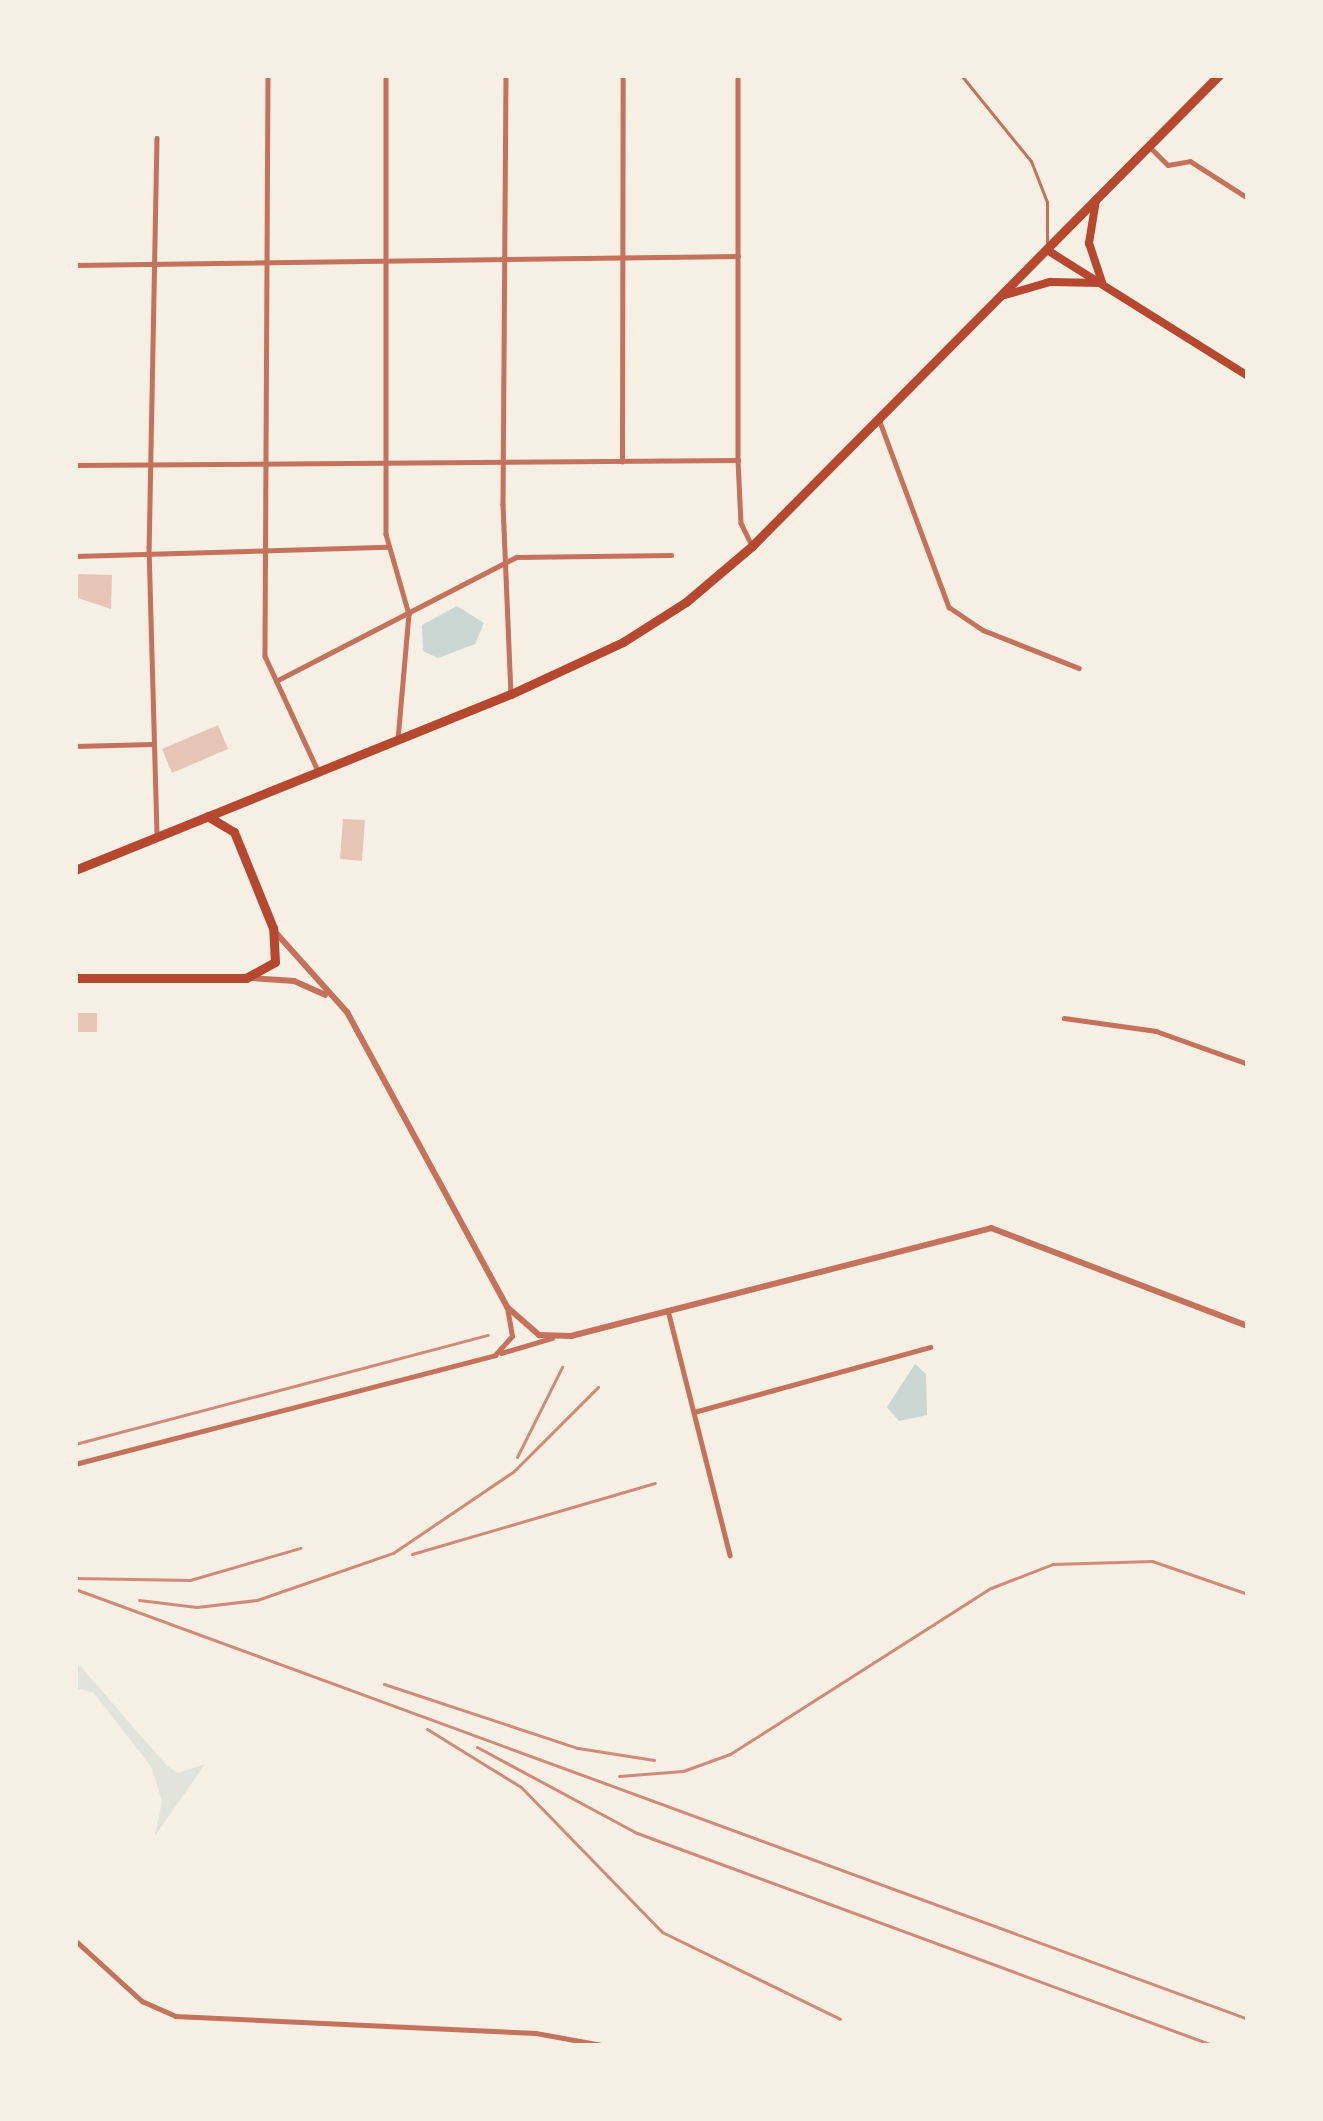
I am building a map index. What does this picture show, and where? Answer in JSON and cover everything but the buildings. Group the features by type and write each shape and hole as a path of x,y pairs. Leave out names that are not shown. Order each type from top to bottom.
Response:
{"highway":[{"path":"75,870 511,694 623,642 752,546 1220,75"},
{"path":"75,978 246,978 275,962 273,928 234,832 245,800"},
{"path":"202,816 234,832"}],"main road":[{"path":"1096,200 1089,243 1103,284"},
{"path":"1047,250 1248,376"},
{"path":"1001,296 1050,282 1103,284"}],"street":[{"path":"268,75 265,656 319,773"},
{"path":"386,75 387,548 410,614 398,740"},
{"path":"506,75 504,463 511,694"},
{"path":"622,462 623,75"},
{"path":"738,75 738,460 741,524 752,546"},
{"path":"157,137 149,556 157,835"},
{"path":"1150,147 1168,164 1190,161 1248,198"},
{"path":"75,265 504,264 738,256"},
{"path":"879,418 949,607 983,629 1078,668"},
{"path":"75,464 738,460"},
{"path":"75,556 387,548"},
{"path":"276,681 516,557 671,555"},
{"path":"75,746 152,744"},
{"path":"273,928 346,1012 507,1307 529,1330 552,1338"},
{"path":"246,978 304,984 346,1012"},
{"path":"1064,1018 1156,1031 1248,1064"},
{"path":"75,1464 991,1228 1248,1326"},
{"path":"496,1354 512,1336 507,1307"},
{"path":"668,1310 730,1555"},
{"path":"694,1412 931,1347"},
{"path":"75,1940 142,2001 176,2016 536,2033 607,2046"}],"lane":[{"path":"961,75 1031,160 1047,202 1047,250"}],"shaded area":[{"path":"457,606 484,623 475,644 438,658 423,651 422,625"},
{"path":"915,1364 926,1374 927,1415 899,1421 887,1407"},
{"path":"76,1661 167,1766 178,1773 205,1764 155,1836 162,1802 152,1768 94,1693 75,1688"}],"railway":[{"path":"75,1444 488,1335"},
{"path":"517,1457 562,1367"},
{"path":"139,1600 197,1607 257,1600 393,1553 514,1471 598,1387"},
{"path":"412,1554 655,1483"},
{"path":"75,1578 190,1580 300,1548"},
{"path":"619,1776 683,1771 730,1754 991,1588 1053,1564 1152,1561 1248,1594"},
{"path":"75,1589 1248,2019"},
{"path":"384,1684 578,1748 654,1760"},
{"path":"427,1729 521,1787 662,1932 840,2019"},
{"path":"477,1747 637,1833 1215,2046"}]}
